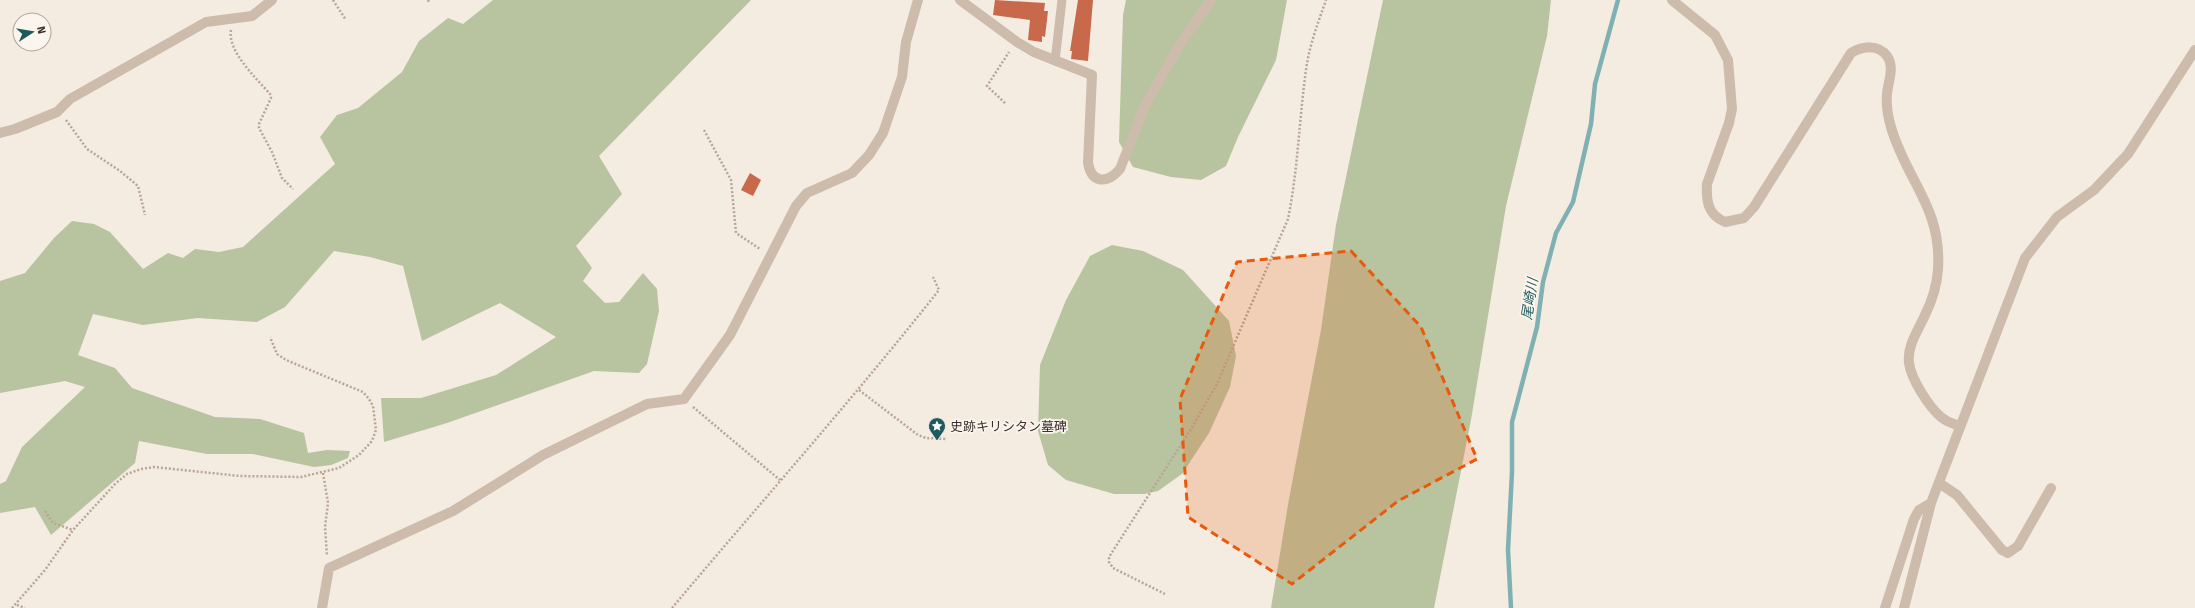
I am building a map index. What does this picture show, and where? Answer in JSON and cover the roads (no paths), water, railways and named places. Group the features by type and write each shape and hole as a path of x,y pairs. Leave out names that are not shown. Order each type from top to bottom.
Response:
{"street":[{"path":"0,133 15,129 59,110 70,99 206,22 252,16 272,0"},
{"path":"322,608 329,568 453,511 543,455 647,404 684,399 730,335 796,206 807,193 852,173 869,155 883,133 902,77 906,42 918,0"},
{"path":"960,0 1017,42 1055,61 1092,75 1089,168 1093,177 1098,179 1109,178 1120,169 1144,108 1177,49 1211,0"},
{"path":"1672,0 1715,35 1728,60 1732,109 1729,123 1707,184 1709,208 1712,214 1725,222 1744,218 1754,207 1852,53 1858,49 1871,47 1877,48 1888,57 1891,71 1887,107 1890,126 1896,145 1929,208 1936,229 1938,249 1938,270 1934,292 1910,345 1909,364 1914,381 1936,412 1946,421 1960,426"},
{"path":"1904,608 1931,503 2025,258 2057,217 2094,190 2128,154 2195,50"},
{"path":"1939,483 1957,495 2002,550 2008,553 2018,546 2051,488"},
{"path":"1885,608 1914,519 1919,510 1931,503"}],"lane":[{"path":"1055,61 1062,0"}],"waterway":[{"name":"尾崎川","path":"1511,608 1508,550 1512,472 1512,422 1537,327 1543,282 1556,233 1573,202 1591,124 1595,84 1618,0"}],"place":[{"name":"史跡キリシタン墓碑","path":"937,441"}]}
